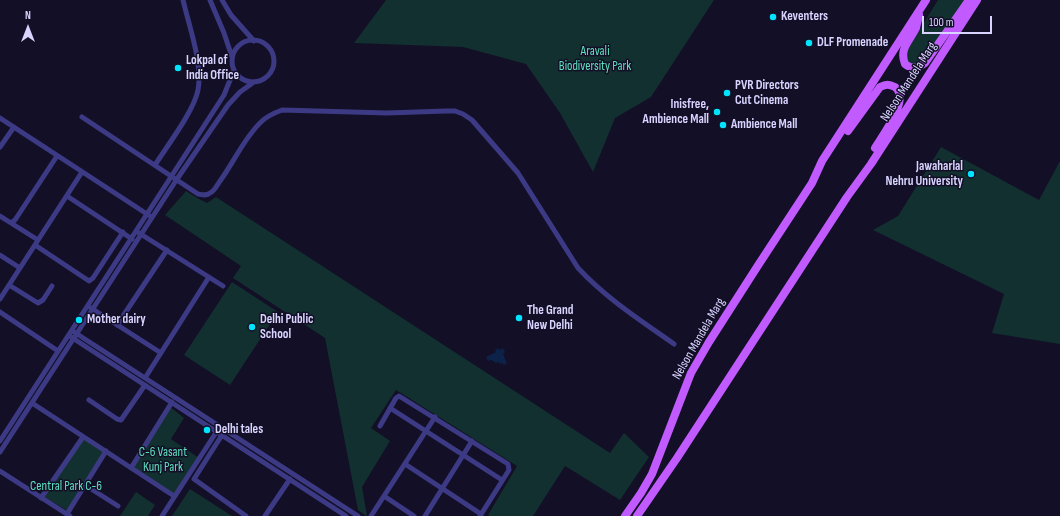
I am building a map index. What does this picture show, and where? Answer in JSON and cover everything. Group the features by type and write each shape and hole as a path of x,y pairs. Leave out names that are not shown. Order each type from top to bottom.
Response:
{"main road":[{"name":"Nelson Mandela Marg","path":"812,183 822,162 926,0"},
{"path":"921,9 916,27 903,50 902,56 905,64 913,68 918,68 928,59 969,0"},
{"name":"Nelson Mandela Marg","path":"637,516 677,458 847,197 871,164 977,0"},
{"name":"Nelson Mandela Marg","path":"625,516 652,474 691,373 713,335 812,183 876,91 880,86 885,84 890,85 896,88 899,93 899,107 847,197"}],"street":[{"path":"155,165 192,107 198,92 199,68 183,0"},
{"path":"0,452 32,403 132,239 139,233 147,214 224,95 234,70 232,58 224,33 210,0"},
{"path":"222,0 231,15 254,41"},
{"path":"232,58 240,45 246,42 254,41 262,43 270,49 274,57 272,70 267,77 259,81 248,82 241,78 234,70"},
{"path":"90,308 139,233 152,218 231,102 240,92 254,82"},
{"path":"82,118 178,179 198,194 208,195 212,192 229,169 248,137 261,122 270,114 282,110 296,109 387,113 444,111 459,113 472,120 518,173 578,268 590,281 618,305 674,344"},
{"path":"0,118 152,218"},
{"path":"0,147 14,127"},
{"path":"11,223 15,220 58,156"},
{"path":"0,299 82,172"},
{"path":"67,196 132,239"},
{"path":"0,216 89,281 93,278 123,232"},
{"path":"139,233 223,286"},
{"path":"117,325 167,250"},
{"path":"0,255 20,268"},
{"path":"145,378 209,277"},
{"path":"9,285 38,302 42,300 52,286"},
{"path":"90,308 161,354"},
{"path":"0,312 58,351"},
{"path":"0,441 58,351 73,335"},
{"path":"73,335 145,378 358,516"},
{"path":"73,335 145,385 346,516"},
{"path":"89,400 117,419 121,420 145,385"},
{"path":"380,426 396,397 398,396 435,417 508,464 509,470 481,515 405,464"},
{"path":"131,468 172,402"},
{"path":"32,403 174,496"},
{"path":"390,408 502,480"},
{"path":"371,516 435,417"},
{"path":"162,516 217,431"},
{"path":"222,435 194,479 246,516"},
{"path":"41,498 83,437"},
{"path":"425,516 472,441"},
{"path":"0,472 65,514 106,451"},
{"path":"264,516 290,479"},
{"path":"85,485 118,506"},
{"path":"384,496 414,516"}],"green space":[{"name":"Aravali Biodiversity Park","path":"386,0 714,0 651,97 615,118 593,172 560,113 526,64 463,47 354,43"},
{"path":"938,0 965,0 925,58 915,65 910,64 907,61 907,50"},
{"path":"941,147 1039,200 1060,161 1060,344 992,333 1004,294 873,230 898,216"},
{"path":"186,191 207,203 216,197 610,453 624,433 649,457 620,500 565,466 533,516 490,516 488,515 517,466 396,390 371,428 390,441 362,487 366,516 358,510 325,338 233,278 241,266 165,215"},
{"path":"232,282 278,312 230,385 184,355"},
{"name":"C-6 Vasant Kunj Park","path":"169,406 184,418 171,439 199,458 175,494 131,468"},
{"name":"Central Park C-6","path":"83,437 106,451 68,511 43,496"},
{"path":"190,489 232,516 172,516"},
{"path":"136,492 155,505 148,516 120,516"}],"water":[{"path":"498,348 500,350 503,348 505,352 503,354 507,363 504,365 491,360 488,361 486,357 496,352 495,350"}],"place":[{"name":"Keventers","path":"773,17"},
{"name":"DLF Promenade","path":"809,43"},
{"name":"Lokpal of India Office","path":"178,68"},
{"name":"PVR Directors Cut Cinema","path":"727,93"},
{"name":"Inisfree, Ambience Mall","path":"717,112"},
{"name":"Ambience Mall","path":"723,125"},
{"name":"Jawaharlal Nehru University","path":"971,174"},
{"name":"The Grand New Delhi","path":"519,318"},
{"name":"Mother dairy","path":"79,320"},
{"name":"Delhi Public School","path":"252,327"},
{"name":"Delhi tales","path":"207,430"}]}
